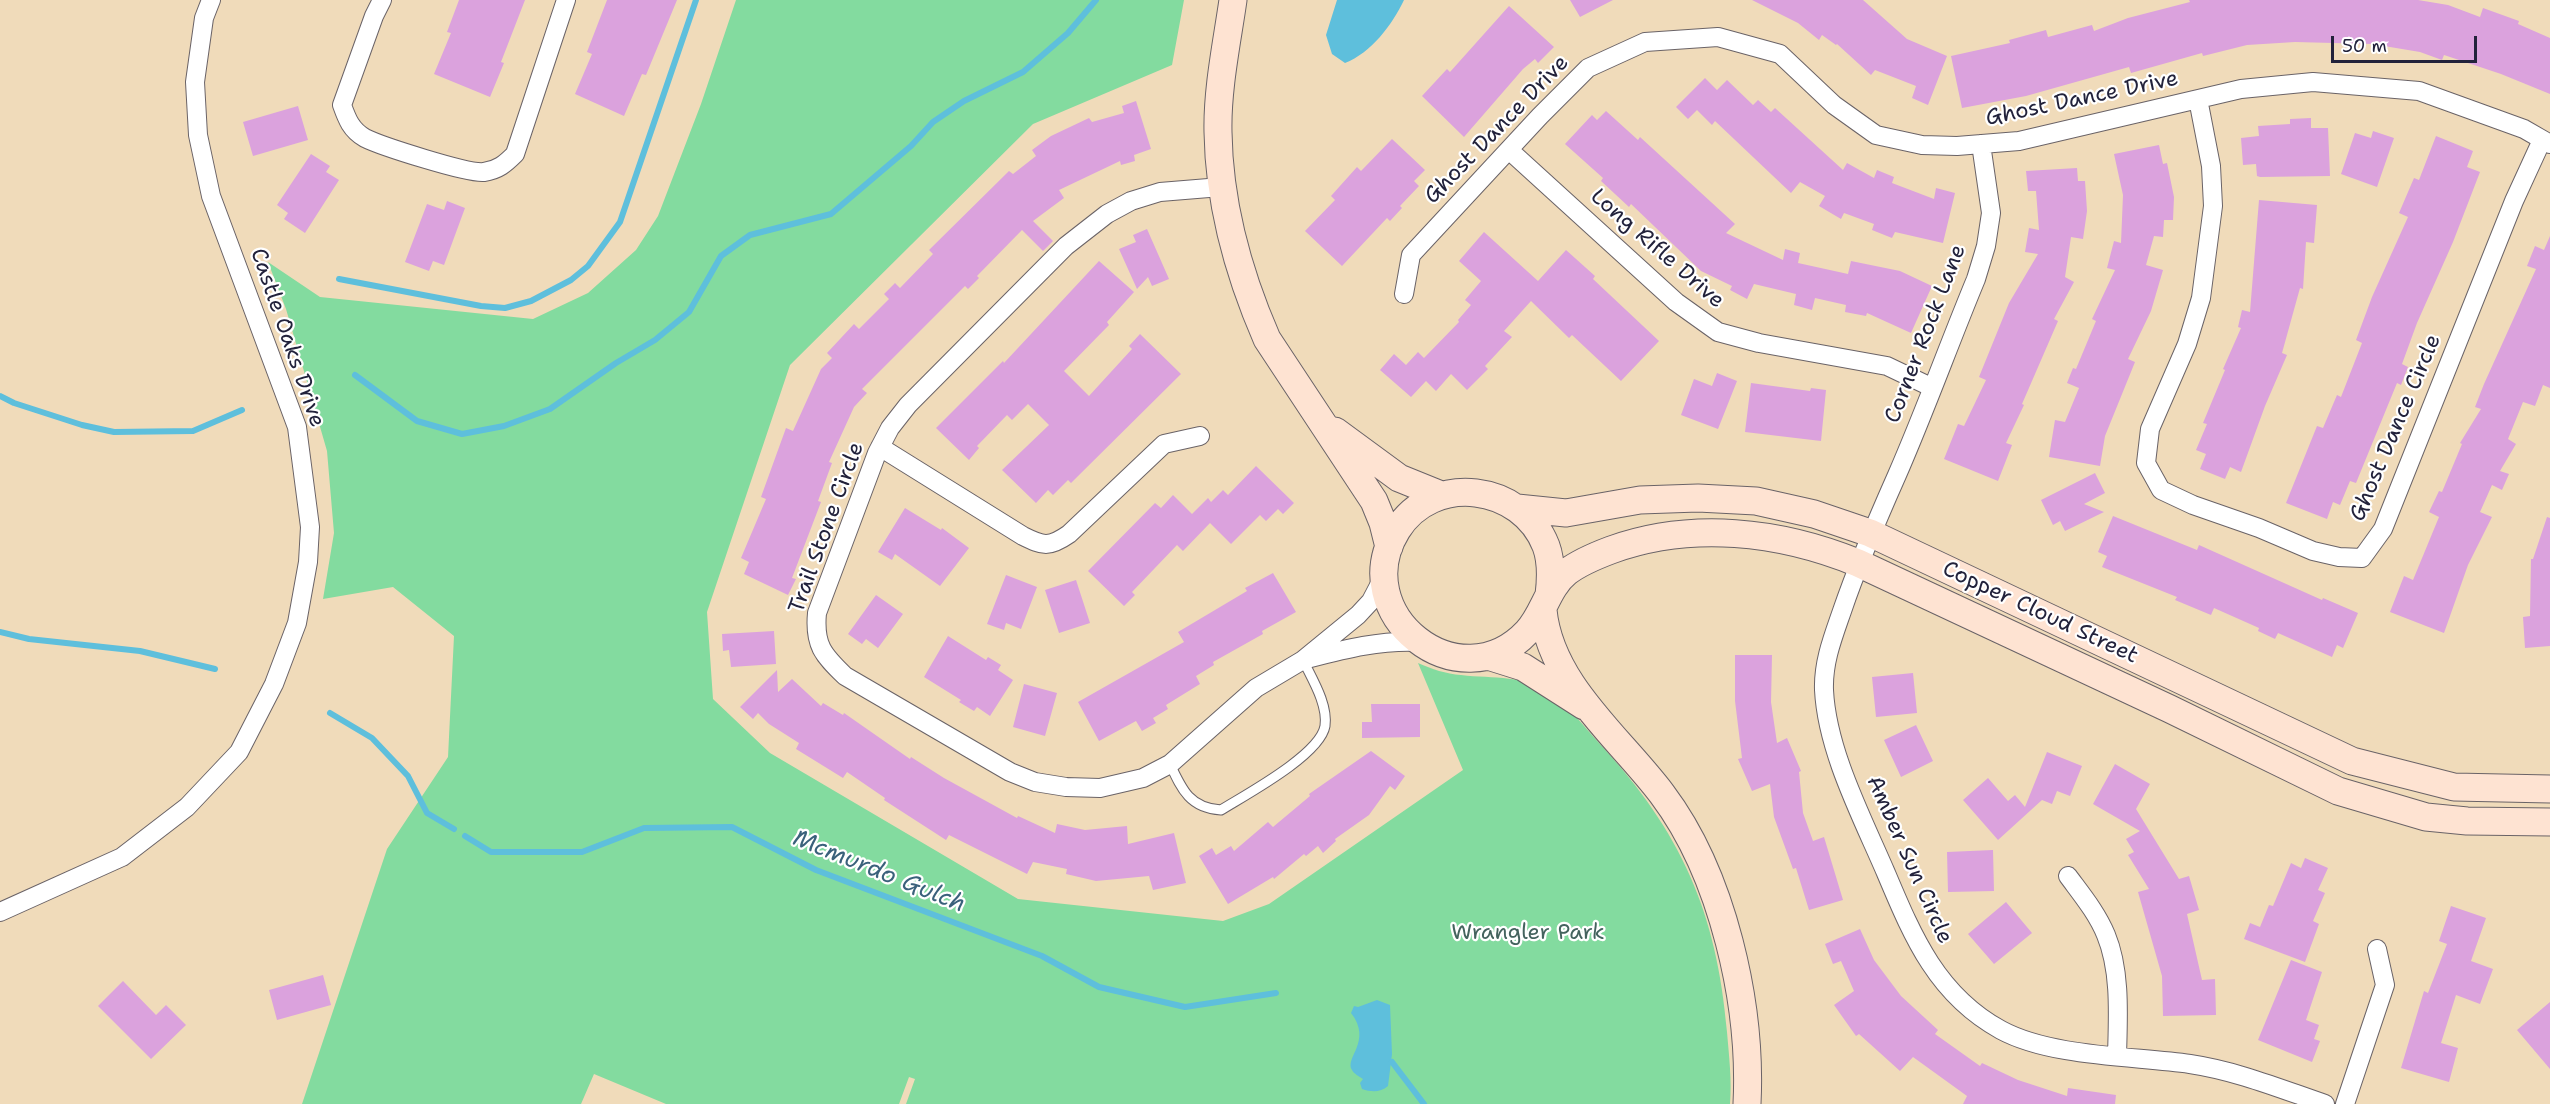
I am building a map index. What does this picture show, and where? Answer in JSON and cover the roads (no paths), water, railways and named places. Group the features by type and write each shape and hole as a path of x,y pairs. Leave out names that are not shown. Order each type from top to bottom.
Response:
{"street":[{"name":"Castle Oaks Drive","path":"0,912 122,857 187,807 239,752 274,684 297,623 308,562 310,526 297,427 211,196 198,135 195,82 204,18 211,0"},
{"path":"382,0 374,15 342,105 349,125 365,138 451,167 481,173 500,168 515,154 566,0"},
{"path":"1233,0 1217,129 1221,187 1255,312 1282,362 1374,501 1389,547"},
{"name":"Ghost Dance Drive","path":"1404,294 1411,255 1509,150 1588,68 1645,42 1719,37 1780,54 1834,105 1876,135 1922,145 2019,141 2241,89 2313,82 2419,91 2523,129 2546,142"},
{"name":"Ghost Dance Circle","path":"2198,99 2205,126 2213,206 2201,298 2187,344 2150,429 2146,464 2161,490 2193,505 2259,528 2313,551 2338,557 2361,558 2383,529 2514,201 2546,142"},
{"name":"Corner Rock Lane","path":"1870,533 1898,473 1976,279 1986,246 1991,213 1981,144"},
{"name":"Long Rifle Drive","path":"1509,150 1676,302 1718,332 1759,343 1887,366 1931,387"},
{"name":"Trail Stone Circle","path":"1221,187 1160,192 1131,201 1107,214 1066,246 908,405 880,447 817,614 815,636 825,658 845,676 1010,772 1035,782 1066,787 1100,788 1143,778 1170,764 1256,688 1303,660 1358,615 1371,600 1384,576"},
{"path":"1323,423 1400,478 1441,495"},
{"path":"880,447 1023,536 1042,545 1058,542 1069,534 1164,444 1200,436"},
{"path":"1587,708 1547,635 1546,602 1550,572 1546,547 1539,532 1517,508 1496,497 1473,491 1441,495 1424,503 1409,515 1397,530 1389,547 1384,576 1387,595 1404,629 1419,642 1440,653 1452,656 1488,656 1523,667 1587,708 1623,746 1663,795 1695,848 1725,921 1740,996 1748,1080 1747,1104"},
{"name":"Copper Cloud Street","path":"1517,508 1566,513 1640,500 1698,498 1756,501 1814,514 1870,533 2352,761 2454,787 2550,789"},
{"name":"Copper Cloud Street","path":"1546,602 1557,581 1580,563 1632,543 1693,532 1728,532 1767,537 1839,555 1858,563 2170,709 2338,791 2426,817 2467,821 2550,822"},
{"name":"Amber Sun Circle","path":"1870,533 1828,651 1824,673 1826,712 1831,734 1853,794 1918,945 1948,989 2000,1029 2033,1044 2224,1070 2325,1104"},
{"path":"1488,656 1521,639 1534,626 1546,602"},
{"name":"Trail Stone Circle","path":"1303,660 1367,644 1393,641 1419,642"},
{"path":"2068,876 2092,908 2107,937 2115,969 2118,1016 2116,1056"},
{"path":"2345,1104 2385,985 2377,949"}],"lane":[{"path":"1170,764 1184,791 1197,805 1221,810 1275,776 1312,749 1322,736 1325,725 1324,714 1318,691 1303,660"}],"water":[{"path":"1337,0 1404,0 1380,37 1364,52 1345,63 1332,54 1326,35"},
{"path":"1377,1000 1390,1005 1392,1054 1388,1086 1379,1091 1372,1091 1362,1089 1360,1083 1363,1079 1352,1070 1351,1065 1359,1040 1359,1032 1351,1013 1354,1006 1358,1007"}],"waterway":[{"path":"339,279 481,306 505,308 531,301 571,280 588,266 620,222 696,0"},
{"path":"355,375 417,421 462,434 504,426 550,409 616,363 655,340 689,312 721,256 750,235 831,214 911,146 933,122 964,101 1023,72 1068,33 1096,0"},
{"path":"0,396 14,403 82,425 114,432 193,431 242,410"},
{"name":"Mcmurdo Gulch","path":"0,632 29,639 140,651 215,669"},
{"name":"Mcmurdo Gulch","path":"330,713 372,738 408,776 427,813 454,829"},
{"name":"Mcmurdo Gulch","path":"465,836 491,852 582,852 644,828 732,827 816,870 1042,956 1099,987 1185,1007 1276,993"},
{"name":"Mcmurdo Gulch","path":"1392,1062 1424,1104"}],"park label":[{"name":"Wrangler Park","path":"1528,933"}]}
